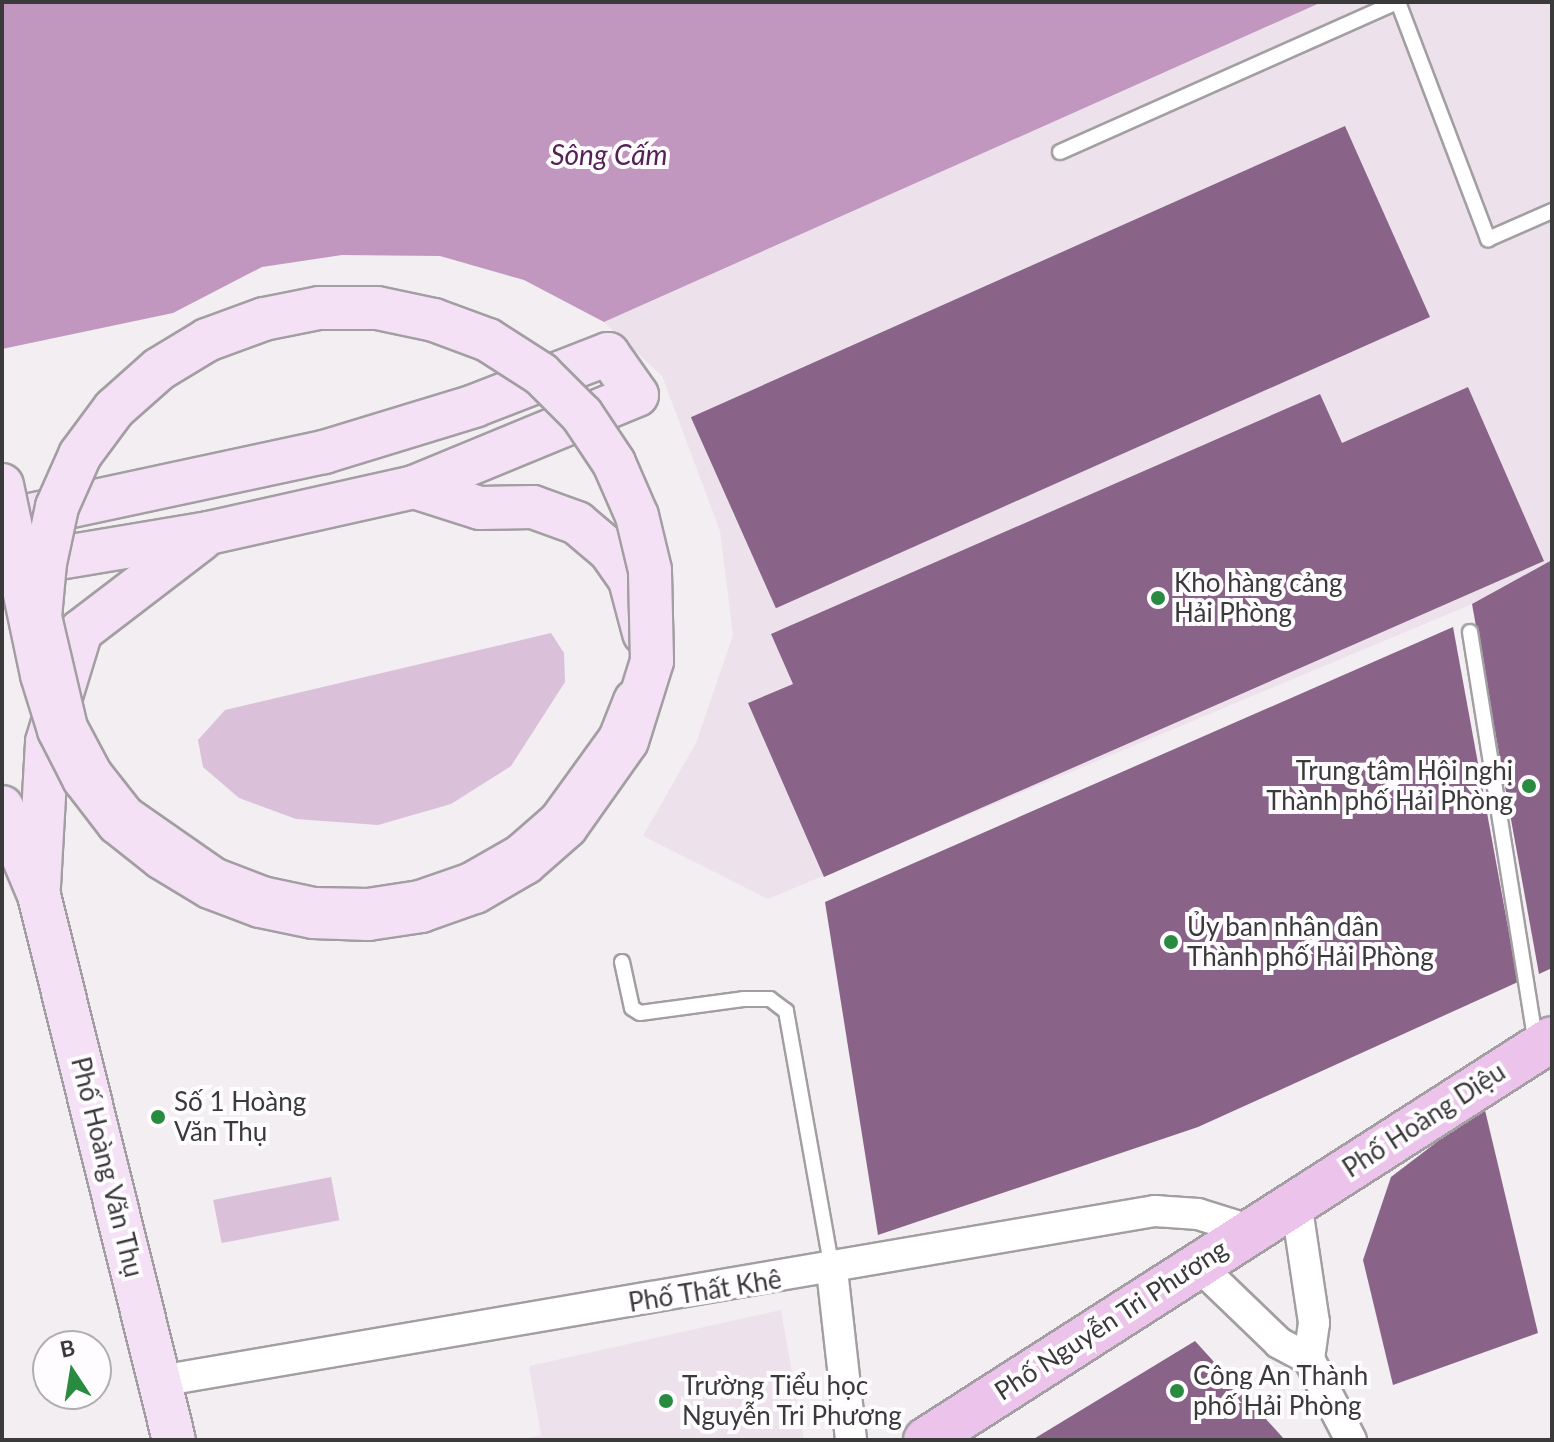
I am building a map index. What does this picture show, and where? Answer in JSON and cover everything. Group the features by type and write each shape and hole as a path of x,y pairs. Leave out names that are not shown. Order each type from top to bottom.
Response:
{"main road":[{"path":"2,485 42,675 59,730 84,779 118,823 162,858 210,887 260,906 354,919 421,911 475,892 525,863 556,836 601,784 643,702 652,661 650,570 625,489 582,415 541,374 488,340 434,320 377,308 319,308 264,319 207,340 159,369 114,409 89,443 57,507 45,563 40,617 66,728 91,775 124,817 213,879 262,898 328,909 368,910 420,902 472,884 521,856 560,822 620,739 635,701 644,659 644,619 630,580 610,551 577,523 533,507 480,508 414,487"},
{"path":"2,521 324,452 474,406 608,354 637,395 414,487 209,533 2,568"},
{"name":"Phố Hoàng Văn Thụ","path":"39,895 47,742 81,631 209,533"},
{"name":"Phố Hoàng Văn Thụ","path":"2,807 39,895 174,1440"},
{"name":"Phố Hoàng Diệu","path":"1296,1202 1544,1043"},
{"name":"Phố Nguyễn Tri Phương","path":"926,1440 1196,1263 1296,1202"}],"street":[{"path":"1296,1202 1314,1323 1309,1359"},
{"name":"Phố Thất Khê","path":"160,1381 832,1270 1155,1211 1198,1214 1249,1230"},
{"path":"1196,1263 1279,1343 1309,1359 1351,1440"},
{"path":"832,1270 851,1440"}],"lane":[{"path":"1060,152 1398,2 1488,239 1552,211"},
{"path":"1470,632 1544,1043"},
{"path":"622,962 632,1008 640,1013 743,999 770,999 786,1011 832,1270"}],"shaded area":[{"path":"1322,2 1552,2 1552,560 1472,604 768,899 643,836 696,743 733,635 720,531 662,376 604,322"},
{"path":"551,633 564,653 565,682 511,766 451,804 378,825 296,819 239,798 203,767 198,740 225,710"},
{"path":"331,1177 339,1220 222,1243 213,1200"},
{"name":"Trường Tiểu học Nguyễn Tri Phương","path":"781,1310 804,1440 519,1440 541,1435 529,1366"}],"water":[{"name":"Sông Cấm","path":"2,2 1322,2 604,322 524,280 440,256 342,255 262,267 173,313 2,349"}],"building":[{"path":"1345,126 1430,317 776,608 691,417"},
{"name":"Kho hàng cảng Hải Phòng","path":"1468,387 1544,561 824,877 748,703 793,684 771,634 1320,394 1342,443"},
{"name":"Trung tâm Hội nghị Thành phố Hải Phòng","path":"1552,560 1552,968 1539,974 1472,604"},
{"name":"Ủy ban nhân dân Thành phố Hải Phòng","path":"1453,627 1518,982 1198,1127 878,1235 825,902"},
{"path":"1484,1106 1538,1333 1393,1385 1363,1260 1391,1177"},
{"name":"Công An Thành phố Hải Phòng","path":"1195,1341 1285,1440 1032,1440"}],"place":[{"name":"Kho hàng cảng Hải Phòng","path":"1158,598"},
{"name":"Trung tâm Hội nghị Thành phố Hải Phòng","path":"1529,786"},
{"name":"Ủy ban nhân dân Thành phố Hải Phòng","path":"1171,942"},
{"name":"Số 1 Hoàng Văn Thụ","path":"158,1117"},
{"name":"Công An Thành phố Hải Phòng","path":"1177,1391"},
{"name":"Trường Tiểu học Nguyễn Tri Phương","path":"666,1401"}]}
